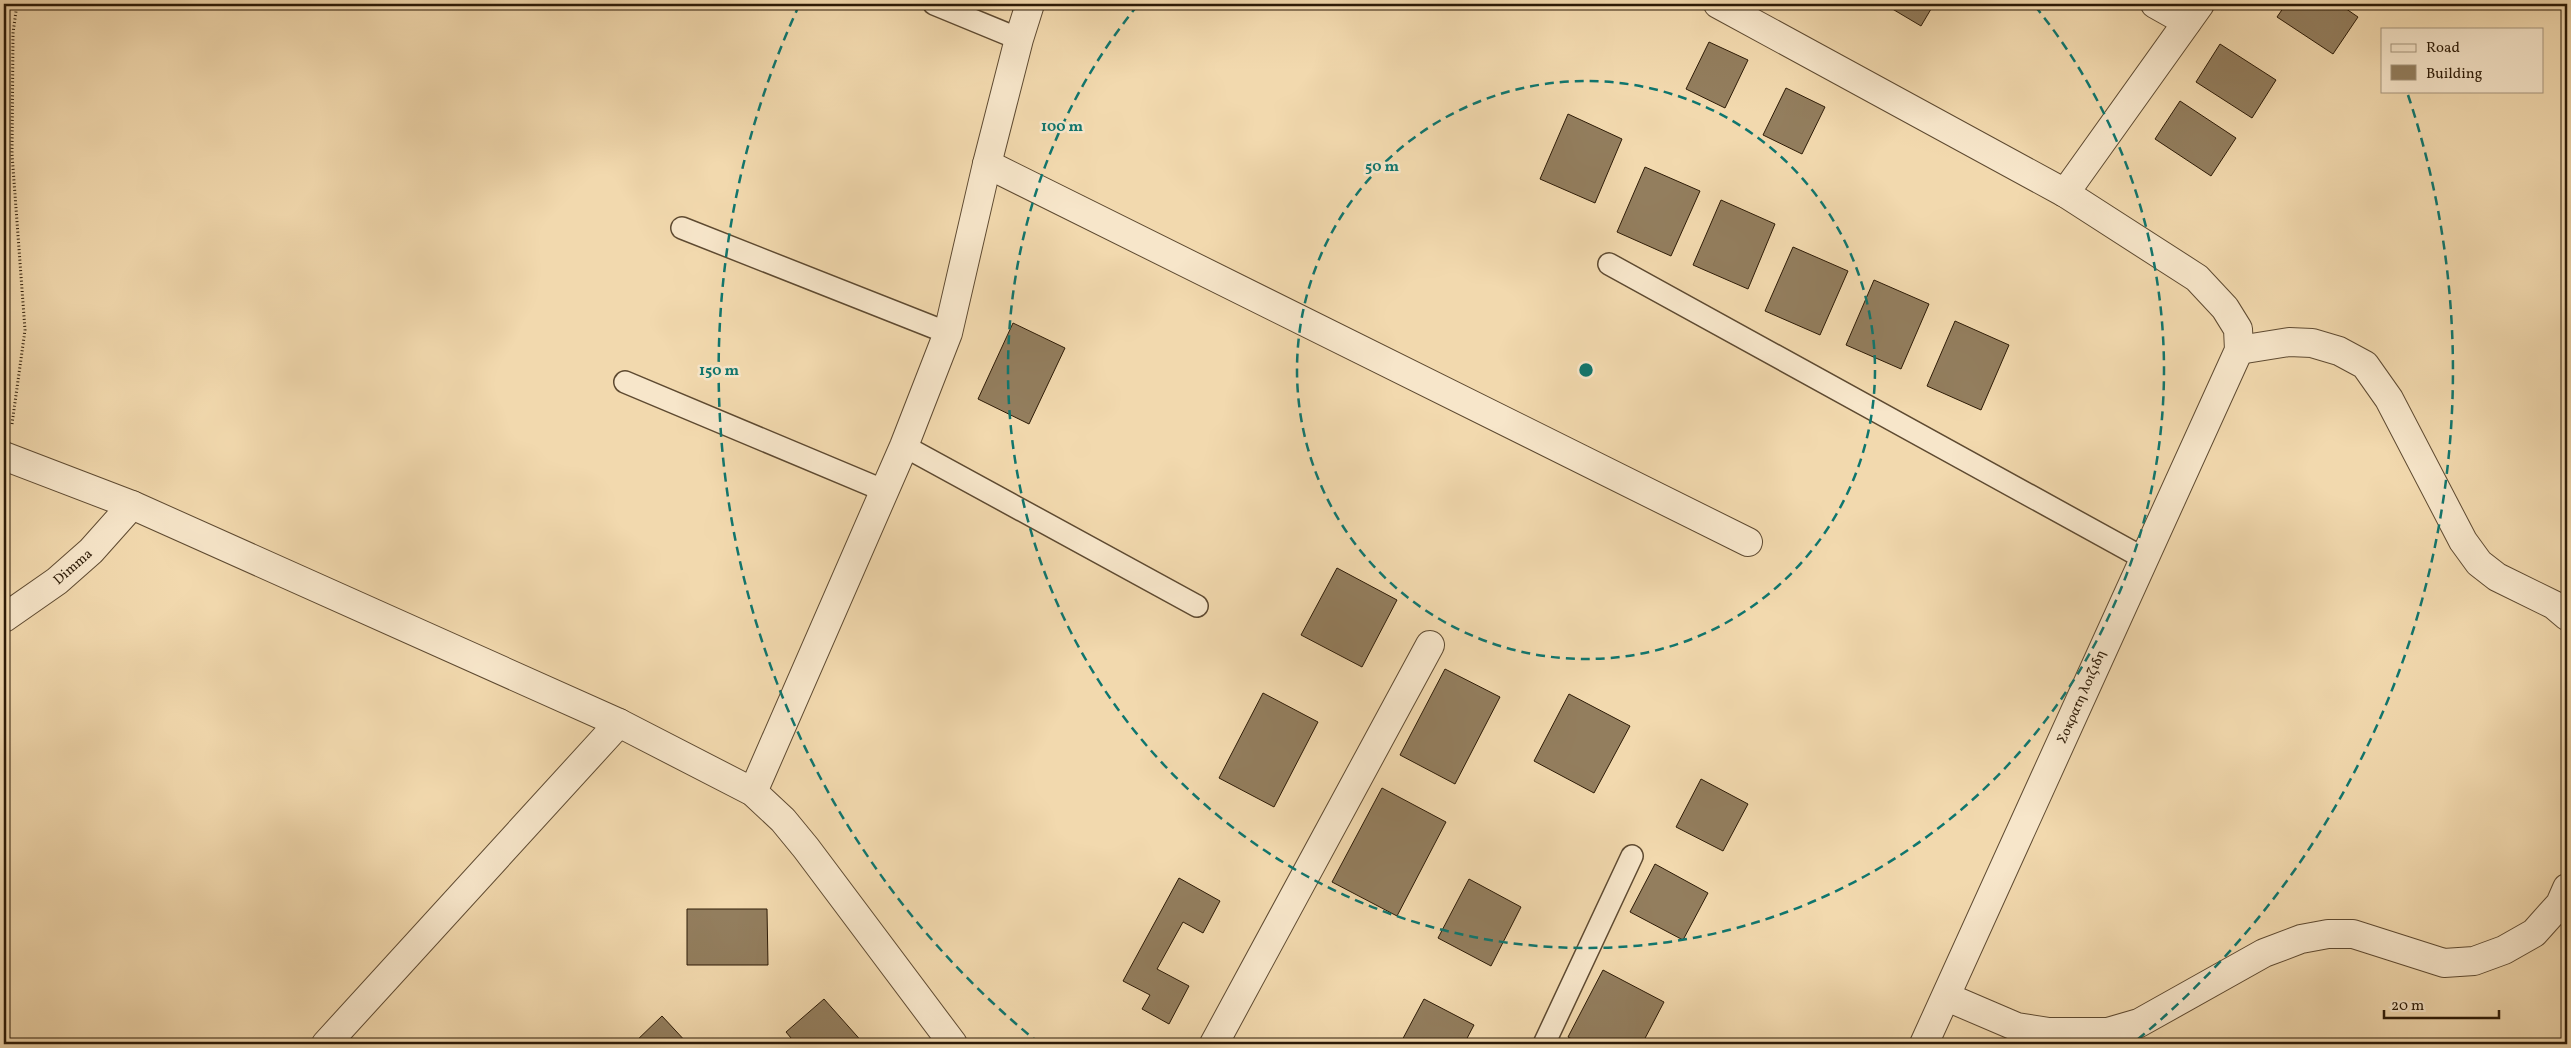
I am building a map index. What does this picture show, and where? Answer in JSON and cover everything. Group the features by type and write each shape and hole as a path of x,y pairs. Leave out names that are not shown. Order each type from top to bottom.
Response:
{"street":[{"path":"753,792 885,491 948,333 987,164 1019,39 1030,4"},
{"path":"1718,4 2065,193 2197,278 2225,308 2238,329 2239,350 2290,342 2312,343 2339,351 2364,365 2389,399 2463,541 2479,564 2496,577 2554,605 2567,616"},
{"path":"2065,193 2194,13 2155,4"},
{"path":"987,164 1748,542"},
{"name":"Σοκρατη λοιζιδη","path":"1924,1044 1947,997 2239,350"},
{"path":"5,457 132,505 619,723 753,792 782,820 806,848 953,1044"},
{"name":"Dimma","path":"4,618 57,581 91,551 132,505"},
{"path":"1214,1044 1430,645"},
{"path":"326,1044 619,723"},
{"path":"1947,997 2017,1027 2049,1032 2108,1032 2139,1023 2264,953 2301,939 2328,934 2353,934 2444,963 2474,961 2504,950 2534,932 2560,904 2567,888"}],"lane":[{"path":"934,4 1019,39"},
{"path":"682,228 948,333"},
{"path":"1609,264 2145,559"},
{"path":"625,382 885,491"},
{"path":"904,446 1196,606"},
{"path":"1544,1044 1632,856"}],"path":[{"path":"5,457 25,330 12,154 13,33 17,4"}],"building":[{"path":"1884,4 1934,4 1921,26"},
{"path":"2286,4 2339,4 2358,17 2333,54 2277,17"},
{"path":"1709,42 1748,60 1725,108 1686,89"},
{"path":"2220,44 2276,80 2252,118 2196,82"},
{"path":"1786,88 1825,107 1802,154 1763,135"},
{"path":"2180,101 2236,138 2211,176 2155,139"},
{"path":"1568,114 1622,139 1595,203 1540,179"},
{"path":"1645,167 1700,191 1671,256 1617,232"},
{"path":"1721,200 1775,224 1748,289 1693,265"},
{"path":"1793,247 1848,271 1820,335 1765,311"},
{"path":"1874,280 1929,304 1901,369 1846,345"},
{"path":"1955,321 2009,345 1981,410 1927,386"},
{"path":"1013,323 1065,348 1029,424 978,399"},
{"path":"1337,568 1397,600 1362,667 1301,635"},
{"path":"1445,669 1500,697 1455,784 1400,755"},
{"path":"1263,693 1318,722 1274,807 1219,778"},
{"path":"1569,694 1630,726 1594,793 1534,761"},
{"path":"1701,779 1748,804 1723,851 1676,827"},
{"path":"1382,788 1446,822 1397,916 1332,882"},
{"path":"1655,864 1708,893 1683,940 1630,912"},
{"path":"1179,878 1220,901 1203,933 1183,922 1157,969 1189,986 1169,1024 1142,1009 1150,995 1123,981"},
{"path":"1469,879 1521,907 1491,966 1438,938"},
{"path":"687,909 767,909 768,965 687,965"},
{"path":"1603,970 1664,1002 1642,1044 1581,1044 1568,1037"},
{"path":"824,999 864,1044 796,1044 786,1032"},
{"path":"1424,999 1474,1025 1464,1044 1400,1044"},
{"path":"662,1016 688,1044 633,1044"}]}
